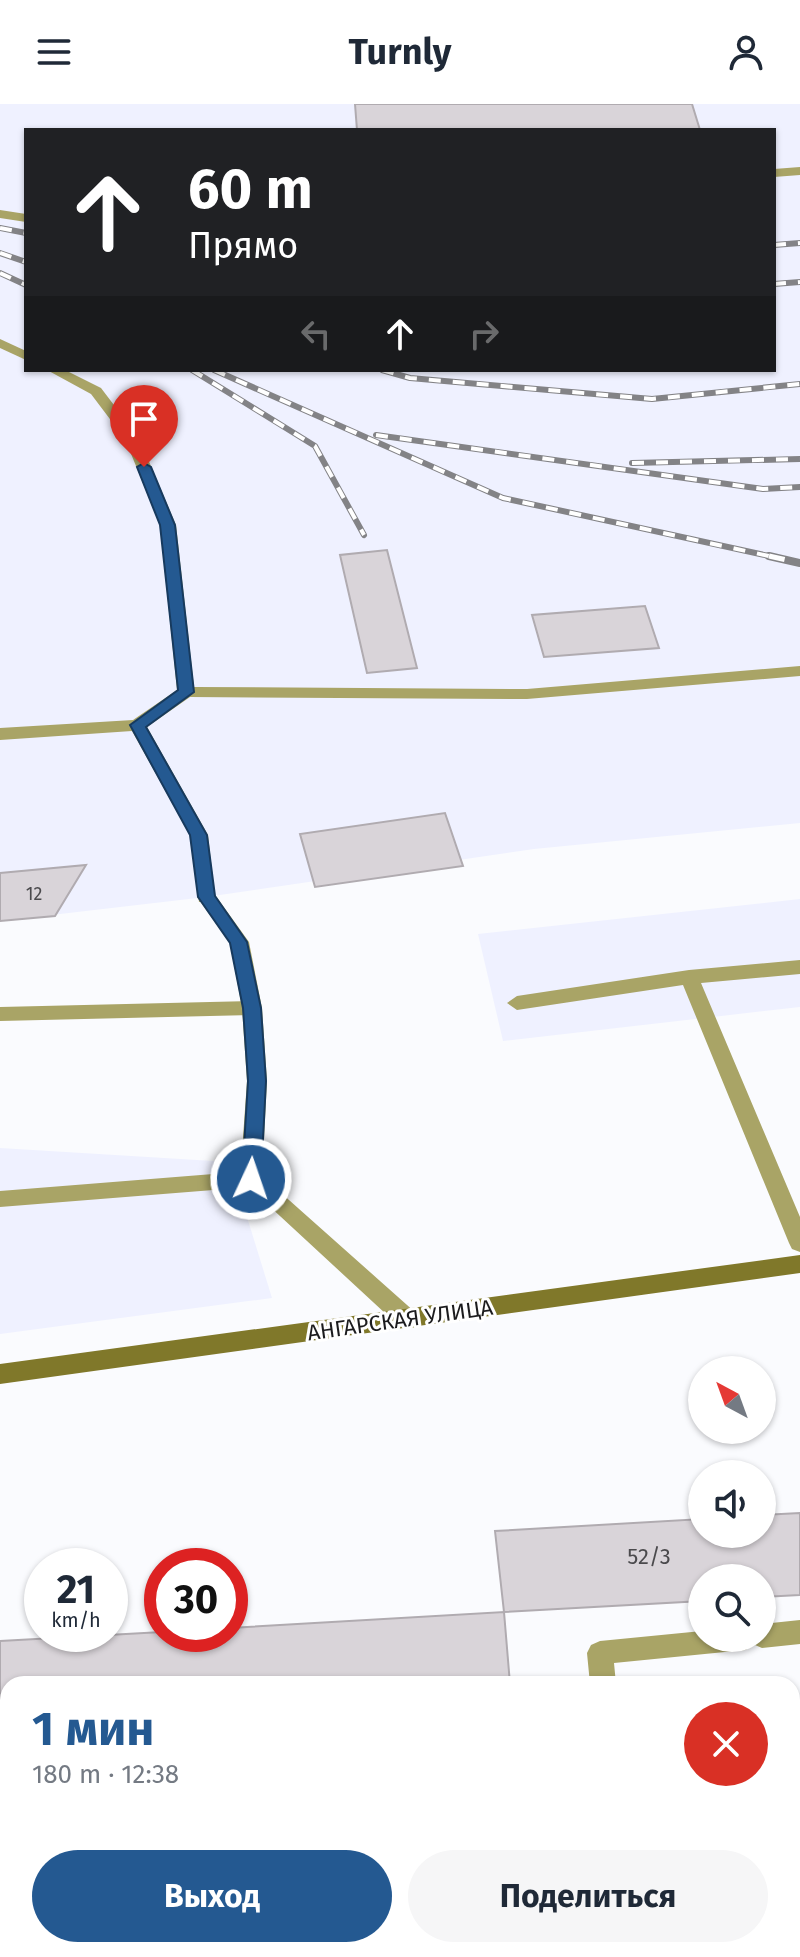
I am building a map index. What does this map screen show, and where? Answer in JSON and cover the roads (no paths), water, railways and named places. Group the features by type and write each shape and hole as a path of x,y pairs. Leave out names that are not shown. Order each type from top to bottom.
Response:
{"street":[{"path":"776,173 800,171"},
{"path":"0,214 24,218"},
{"path":"0,343 24,355"},
{"path":"58,372 96,391 132,438 168,525 186,692"},
{"path":"0,734 137,725 186,692 527,694 800,671"},
{"path":"137,725 199,835 206,897 239,942 252,1008 257,1081 251,1179"},
{"path":"517,1003 689,977 800,967"},
{"path":"689,977 800,1243"},
{"path":"0,1014 252,1008"},
{"path":"0,1199 251,1179 408,1320"},
{"name":"АНГАРСКАЯ УЛИЦА","path":"0,1374 800,1264"},
{"path":"776,1635 800,1632"},
{"path":"602,1676 600,1653 688,1644"}],"railway":[{"path":"0,228 24,233"},
{"path":"776,245 800,243"},
{"path":"0,253 24,261"},
{"path":"0,273 24,284"},
{"path":"776,284 800,282"},
{"path":"195,372 315,446 364,535"},
{"path":"219,372 503,498 774,557"},
{"path":"389,372 410,378 652,399 800,384"},
{"path":"376,435 763,489 800,487"},
{"path":"632,463 800,459"},
{"path":"769,556 774,557"},
{"path":"774,557 778,558"},
{"path":"774,557 800,563"}]}
